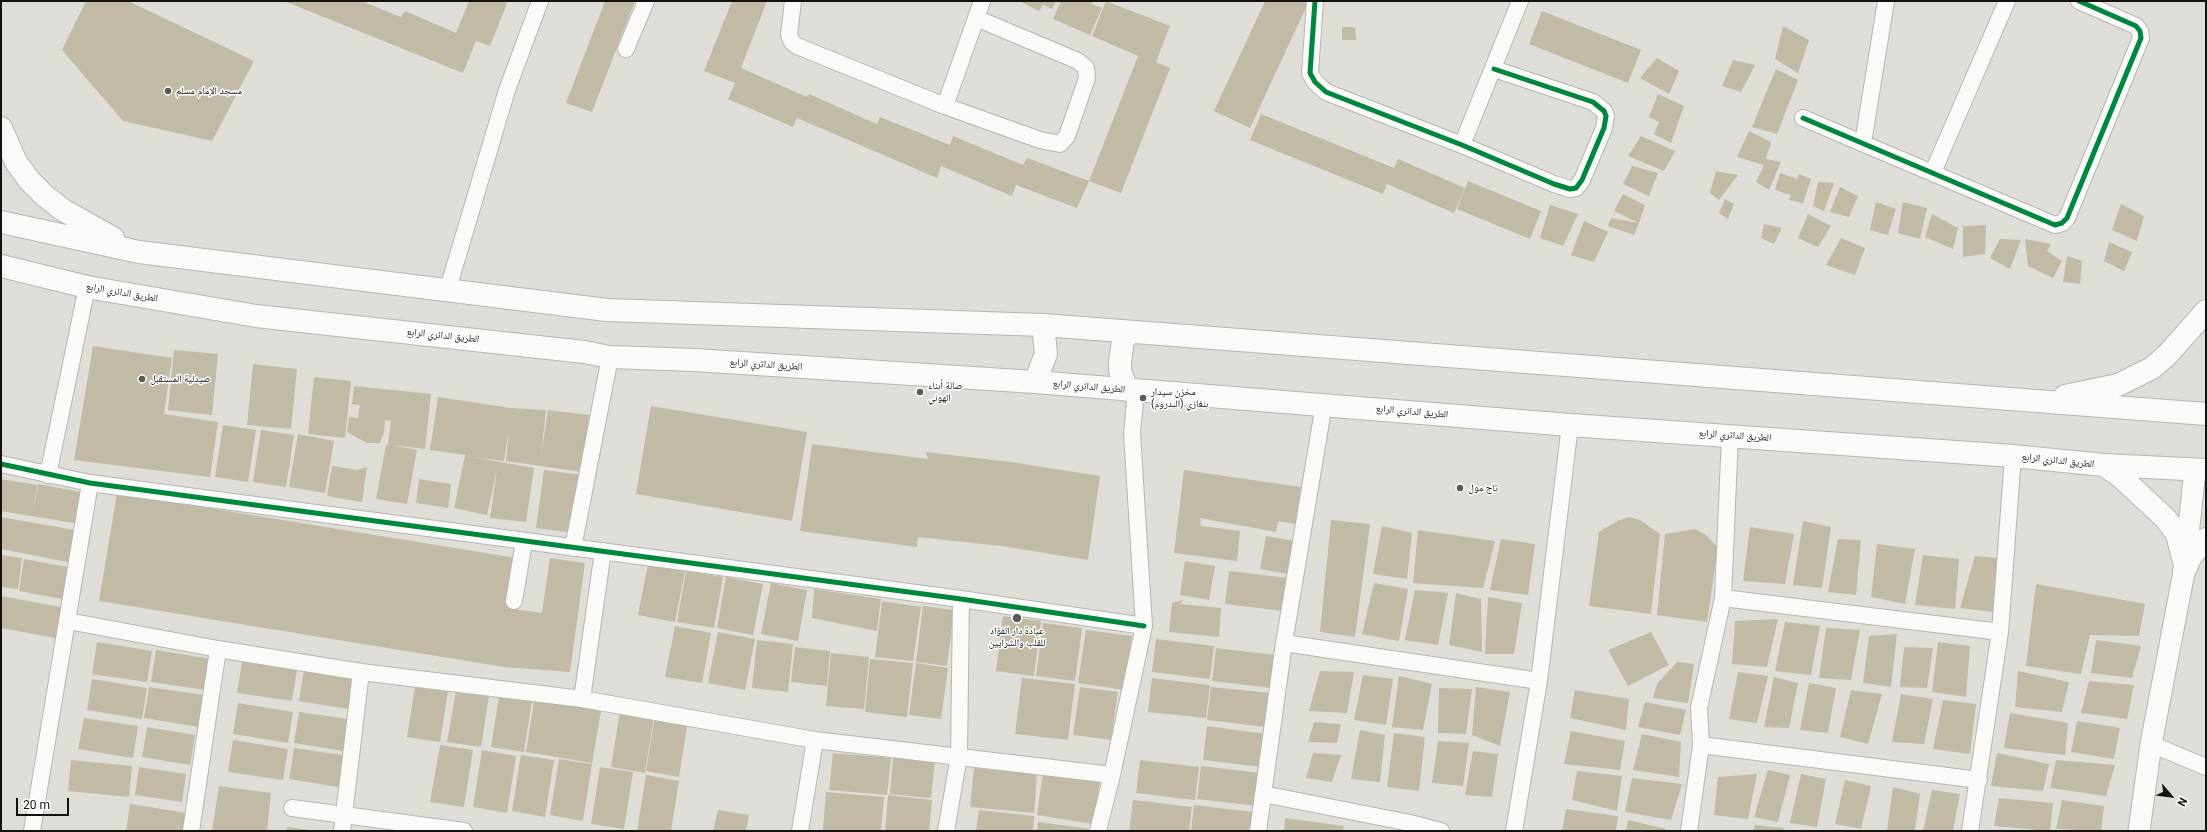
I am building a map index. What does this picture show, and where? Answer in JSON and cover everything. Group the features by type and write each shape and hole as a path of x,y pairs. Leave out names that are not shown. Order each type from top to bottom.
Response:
{"main road":[{"path":"1,128 16,162 29,180 45,196 83,223 139,252"},
{"path":"1,222 139,252 447,292 607,310 1042,325 2024,402 2206,414"},
{"name":"الطريق الدائري الرابع","path":"1,266 87,287 256,316 584,352 610,357 695,360 1035,382 1131,391 1324,404 1570,425 2013,456 2104,465 2201,470"},
{"path":"2024,402 2096,391 2118,385 2136,377 2152,368 2168,354 2206,311"},
{"path":"1035,382 1046,354 1042,325"},
{"path":"1128,332 1123,341 1120,371 1131,391"},
{"path":"2104,465 2121,477 2166,519 2177,534 2184,567"},
{"path":"2184,567 2191,556 2206,539"}],"street":[{"path":"447,292 507,90 540,1"},
{"path":"626,50 646,1"},
{"path":"793,1 789,35 792,42 797,46 945,106 1048,142 1060,144 1067,136 1087,78 1084,64 976,18"},
{"path":"945,106 982,1"},
{"path":"1315,1 1310,73 1315,82 1326,92 1462,145 1564,188 1576,188 1582,180 1604,128 1606,116 1604,111 1593,102 1494,69"},
{"path":"1462,145 1494,69 1520,1"},
{"path":"1863,143 1886,1"},
{"path":"1933,172 2007,1"},
{"path":"1803,118 2055,225 2062,223 2068,218 2141,38 2140,31 2136,26 2079,1"},
{"path":"48,475 87,287"},
{"path":"573,548 610,357"},
{"path":"1098,831 1112,775 1144,626 1132,433 1131,391"},
{"path":"1258,831 1284,643 1324,404"},
{"path":"1514,831 1539,681 1570,425"},
{"path":"1689,831 1701,745 1699,708 1723,598 1730,435"},
{"path":"1970,831 1979,780 2000,632 2013,456"},
{"path":"1,464 90,483 961,599 1144,626"},
{"path":"2139,831 2151,744 2201,470"},
{"path":"32,831 90,483"},
{"path":"514,601 524,542"},
{"path":"582,699 603,551"},
{"path":"1723,598 2000,632"},
{"path":"946,831 959,756 961,599"},
{"path":"68,621 218,649 361,672 582,699 815,740 1112,775"},
{"path":"1284,643 1539,681"},
{"path":"191,831 218,649"},
{"path":"342,831 361,672"},
{"path":"800,831 815,740"},
{"path":"2151,744 2206,767"},
{"path":"1701,745 1979,780"},
{"path":"1263,794 1410,827 1441,831"},
{"path":"292,808 464,831"}],"building":[{"name":"مسجد الإمام مسلم","path":"86,1 128,1 254,61 212,141 123,121 62,50"},
{"path":"284,1 361,1 401,17 405,11 456,33 469,1 508,1 490,46 476,41 463,73"},
{"path":"605,1 635,1 592,112 566,103"},
{"path":"732,1 767,1 741,68 807,97 809,94 877,124 880,117 950,145 953,136 1023,165 1027,158 1089,181 1077,208 1016,185 1012,196 941,166 937,178 797,118 793,127 728,99 735,83 704,71"},
{"path":"1019,1 1056,1 1052,9 1043,5 1039,11"},
{"path":"1061,1 1093,1 1092,4 1102,8 1090,35 1053,19"},
{"path":"1106,1 1170,26 1156,62 1170,68 1121,193 1089,181 1138,56 1092,36"},
{"path":"1265,1 1309,1 1250,128 1214,111"},
{"path":"1542,11 1641,50 1628,83 1529,44"},
{"path":"1783,26 1809,40 1798,73 1775,59"},
{"path":"1342,27 1355,27 1356,40 1342,40"},
{"path":"1657,58 1679,71 1669,94 1640,78"},
{"path":"1733,60 1755,65 1741,92 1722,86"},
{"path":"1776,69 1798,80 1777,134 1752,127"},
{"path":"1658,94 1684,106 1671,143 1654,134 1659,122 1649,117"},
{"path":"1261,114 1394,168 1398,159 1465,188 1454,213 1387,184 1383,194 1250,140"},
{"path":"1749,131 1771,142 1766,159 1781,162 1769,190 1756,182 1764,165 1737,157"},
{"path":"1641,136 1675,151 1664,171 1628,156"},
{"path":"1632,166 1658,173 1649,196 1623,184"},
{"path":"1716,171 1738,175 1719,200 1710,193"},
{"path":"1780,173 1797,179 1799,174 1811,179 1803,203 1789,200 1791,195 1775,190"},
{"path":"1468,181 1541,211 1530,239 1457,209"},
{"path":"1818,182 1834,183 1824,211 1813,206"},
{"path":"1840,187 1858,196 1849,217 1830,212"},
{"path":"1623,194 1645,205 1639,223 1614,211"},
{"path":"1725,199 1734,204 1728,219 1719,213"},
{"path":"1876,202 1896,209 1888,235 1870,230"},
{"path":"1903,202 1927,208 1920,239 1898,233"},
{"path":"2121,204 2144,216 2137,241 2112,230"},
{"path":"1550,205 1578,214 1563,246 1540,238"},
{"path":"1808,214 1831,226 1818,247 1798,238"},
{"path":"1932,214 1958,228 1953,249 1925,237"},
{"path":"1611,218 1639,223 1634,235 1608,226"},
{"path":"1584,221 1608,232 1594,262 1571,255"},
{"path":"1764,224 1782,228 1774,244 1761,238"},
{"path":"1986,225 1985,254 1963,257 1963,226"},
{"path":"1841,238 1865,248 1855,275 1826,265"},
{"path":"2000,239 2021,240 2010,269 1990,258"},
{"path":"2025,239 2051,244 2047,251 2062,261 2053,278 2028,266"},
{"path":"2109,242 2132,252 2124,271 2104,261"},
{"path":"2067,256 2082,261 2080,284 2063,282"},
{"path":"93,346 172,358 164,414 218,422 210,477 74,460"},
{"path":"174,350 218,354 212,415 168,410"},
{"path":"253,364 297,369 291,429 247,425"},
{"path":"314,377 351,381 345,438 308,434"},
{"path":"354,386 431,394 425,449 391,445 417,450 407,504 376,499 386,445 388,445 391,421 385,420 384,432 380,443 367,443 347,432 349,417 358,418 360,405 352,404"},
{"path":"438,397 511,408 546,410 541,455 548,410 589,415 582,472 506,461 509,430 504,461 472,457 534,468 526,522 490,518 497,469 487,515 454,508 465,455 430,450"},
{"path":"651,406 807,432 792,521 636,494"},
{"path":"223,425 256,430 248,482 215,477"},
{"path":"261,430 294,435 286,487 253,482"},
{"path":"298,434 334,441 325,493 289,487"},
{"path":"812,444 928,459 926,452 1011,462 1100,476 1088,560 1001,546 918,537 917,547 800,531"},
{"path":"332,466 357,470 367,467 362,502 327,496"},
{"path":"544,470 582,475 574,533 536,528"},
{"path":"1184,470 1301,487 1295,524 1278,521 1276,532 1200,518 1201,526 1240,531 1237,561 1174,553"},
{"path":"1,479 37,485 33,513 38,484 86,493 80,524 1,511"},
{"path":"419,479 451,484 448,508 416,503"},
{"path":"117,493 522,559 514,609 542,613 550,558 585,563 570,672 504,667 99,601"},
{"path":"1,517 80,531 73,563 1,549"},
{"path":"1629,517 1640,520 1660,534 1651,614 1589,606 1599,532 1619,520"},
{"path":"1331,520 1370,524 1355,637 1320,632"},
{"path":"1803,521 1831,527 1822,588 1793,585"},
{"path":"1382,526 1412,533 1407,579 1373,574"},
{"path":"1750,527 1794,534 1785,584 1743,581"},
{"path":"1695,529 1706,535 1718,548 1707,622 1657,615 1665,534"},
{"path":"1418,530 1495,541 1483,588 1413,583"},
{"path":"1266,536 1294,541 1288,574 1260,569"},
{"path":"1501,539 1535,544 1528,595 1490,590"},
{"path":"1838,539 1861,540 1856,595 1828,592"},
{"path":"1877,544 1915,549 1905,604 1871,597"},
{"path":"1,555 22,558 18,589 1,587"},
{"path":"1923,555 1959,559 1955,609 1915,605"},
{"path":"1975,556 1998,558 1993,612 1960,608"},
{"path":"24,559 73,568 67,600 19,591"},
{"path":"1185,561 1215,566 1209,600 1180,595"},
{"path":"648,564 685,571 675,622 638,615"},
{"path":"686,571 723,577 714,628 677,622"},
{"path":"1229,571 1288,578 1284,611 1225,604"},
{"path":"726,577 763,584 753,635 717,628"},
{"path":"771,583 807,590 798,641 761,634"},
{"path":"1374,583 1408,589 1399,641 1362,634"},
{"path":"2036,584 2145,604 2139,636 2090,635 2081,674 2026,666"},
{"path":"814,589 881,599 877,631 812,618"},
{"path":"1415,590 1448,593 1438,645 1405,640"},
{"path":"1456,593 1481,599 1482,652 1449,645"},
{"path":"1,596 66,608 60,639 1,628"},
{"path":"1488,597 1522,603 1514,654 1485,654"},
{"path":"1183,600 1180,604 1221,608 1219,637 1169,632 1172,603"},
{"path":"882,601 921,607 913,661 875,657"},
{"path":"923,606 954,610 947,666 916,662"},
{"path":"1003,616 1041,621 1034,676 996,671"},
{"path":"1778,619 1767,667 1732,664 1735,621"},
{"path":"1785,622 1820,626 1811,675 1775,671"},
{"path":"1043,623 1082,628 1075,681 1036,676"},
{"path":"675,626 711,633 702,683 665,677"},
{"path":"1826,628 1860,630 1851,680 1819,678"},
{"path":"1086,630 1132,636 1124,690 1078,683"},
{"path":"718,632 755,639 745,690 708,683"},
{"path":"1651,632 1669,665 1628,686 1608,650"},
{"path":"1897,634 1891,687 1863,683 1869,636"},
{"path":"1156,639 1214,646 1210,679 1152,672"},
{"path":"757,640 793,644 788,692 752,688"},
{"path":"2096,640 2141,646 2132,678 2091,673"},
{"path":"97,642 152,651 147,682 92,674"},
{"path":"1938,642 1970,646 1966,697 1932,692"},
{"path":"795,647 830,651 827,686 791,682"},
{"path":"1904,647 1933,648 1927,688 1900,687"},
{"path":"1216,648 1275,655 1271,688 1212,681"},
{"path":"156,650 211,659 206,690 151,682"},
{"path":"831,653 869,657 864,709 826,706"},
{"path":"870,659 913,663 907,717 865,712"},
{"path":"242,662 297,670 292,701 237,693"},
{"path":"1677,662 1694,664 1688,703 1653,698 1657,684"},
{"path":"916,663 948,668 941,719 909,715"},
{"path":"304,670 359,679 354,710 299,701"},
{"path":"1320,671 1354,672 1347,713 1309,711"},
{"path":"2018,671 2069,682 2062,712 2015,707"},
{"path":"1738,672 1768,676 1757,723 1729,719"},
{"path":"1363,675 1393,679 1386,725 1354,720"},
{"path":"1399,676 1432,684 1423,730 1392,727"},
{"path":"1774,677 1798,683 1789,728 1764,727"},
{"path":"1022,678 1075,684 1068,740 1015,734"},
{"path":"1152,678 1210,685 1206,718 1148,712"},
{"path":"92,679 147,688 142,719 87,710"},
{"path":"416,680 449,685 440,742 407,737"},
{"path":"2089,681 2134,685 2127,719 2081,713"},
{"path":"1809,683 1836,688 1828,733 1800,730"},
{"path":"457,685 490,690 481,747 447,742"},
{"path":"149,687 204,695 199,727 144,718"},
{"path":"1080,687 1118,692 1111,740 1073,735"},
{"path":"1211,687 1270,693 1266,727 1207,720"},
{"path":"1476,687 1510,692 1500,746 1472,735"},
{"path":"1439,688 1472,689 1466,734 1438,733"},
{"path":"500,690 533,695 524,752 491,747"},
{"path":"1575,690 1629,699 1626,730 1570,718"},
{"path":"1851,690 1882,694 1868,744 1840,737"},
{"path":"1901,694 1933,699 1924,744 1892,742"},
{"path":"535,695 602,706 592,763 526,752"},
{"path":"1943,700 1976,704 1970,754 1933,749"},
{"path":"1645,702 1686,710 1680,735 1638,727"},
{"path":"238,703 293,712 288,743 233,734"},
{"path":"620,711 654,716 645,773 611,767"},
{"path":"299,712 354,720 349,752 294,743"},
{"path":"2010,713 2068,723 2065,755 2004,748"},
{"path":"655,715 688,720 679,777 646,771"},
{"path":"84,718 138,726 133,758 78,749"},
{"path":"2077,721 2120,728 2114,759 2071,752"},
{"path":"1314,722 1341,724 1337,743 1308,742"},
{"path":"1207,726 1266,734 1262,767 1203,760"},
{"path":"147,727 195,735 190,765 142,757"},
{"path":"1360,730 1385,735 1380,782 1351,779"},
{"path":"1571,731 1625,741 1620,770 1564,764"},
{"path":"1394,733 1425,737 1419,791 1387,787"},
{"path":"1642,734 1681,742 1679,777 1633,770"},
{"path":"233,740 288,749 283,780 228,772"},
{"path":"1438,741 1469,743 1463,786 1432,783"},
{"path":"440,745 473,750 464,807 430,802"},
{"path":"294,748 349,756 344,788 289,779"},
{"path":"482,750 516,756 507,813 473,807"},
{"path":"1473,751 1498,754 1492,797 1465,795"},
{"path":"833,753 891,758 887,795 829,790"},
{"path":"1313,753 1341,755 1332,782 1306,778"},
{"path":"1997,753 2049,764 2043,791 1991,786"},
{"path":"521,755 554,760 545,817 512,811"},
{"path":"893,756 935,760 931,798 890,794"},
{"path":"559,759 592,764 583,821 550,815"},
{"path":"71,760 132,766 129,797 68,791"},
{"path":"1140,760 1199,767 1195,800 1136,793"},
{"path":"2056,760 2115,765 2106,796 2050,788"},
{"path":"1201,766 1260,773 1256,806 1197,799"},
{"path":"139,767 186,774 182,802 135,795"},
{"path":"600,767 633,772 624,829 591,824"},
{"path":"974,768 1037,774 1034,813 970,807"},
{"path":"1768,770 1790,775 1778,822 1754,817"},
{"path":"1577,771 1622,776 1617,811 1572,800"},
{"path":"1043,772 1100,781 1093,824 1037,815"},
{"path":"1757,774 1748,819 1714,815 1718,777"},
{"path":"1801,774 1826,779 1817,827 1790,823"},
{"path":"646,775 679,781 671,831 637,831"},
{"path":"1632,778 1682,784 1671,820 1625,812"},
{"path":"1845,780 1871,786 1861,829 1835,824"},
{"path":"219,786 271,793 267,831 212,831"},
{"path":"1893,787 1920,794 1915,831 1887,830"},
{"path":"1932,790 1960,794 1953,831 1923,831"},
{"path":"826,792 884,797 881,831 823,830"},
{"path":"888,795 932,800 929,831 885,831"},
{"path":"1999,798 2053,803 2050,831 1994,826"},
{"path":"1133,800 1192,807 1189,831 1129,831"},
{"path":"2062,800 2104,806 2101,831 2056,829"},
{"path":"130,804 187,813 184,831 126,831"},
{"path":"1194,805 1253,812 1250,831 1191,831"},
{"path":"1566,809 1618,816 1616,831 1562,831"},
{"path":"718,810 749,815 746,831 713,831"},
{"path":"979,810 1034,816 1033,831 976,831"},
{"path":"1285,818 1344,826 1343,831 1284,831"},
{"path":"1628,820 1666,829 1666,831 1626,831"},
{"path":"1038,822 1091,829 1091,831 1037,831"},
{"path":"1755,825 1784,828 1783,831 1753,831"},
{"path":"287,827 310,830 310,831 286,831"}],"cycle path":[{"path":"1315,1 1310,73 1315,82 1326,92 1462,145 1554,184 1570,189 1576,188 1582,180 1604,128 1606,116 1604,111 1593,102 1494,69"},
{"path":"1803,118 2055,225 2062,223 2067,218 2141,38 2140,31 2136,26 2079,1"},
{"path":"1,464 90,483 961,599 1144,626"}],"place":[{"name":"مسجد الإمام مسلم","path":"168,91"},
{"name":"صيدلية المستقبل","path":"142,379"},
{"name":"صالة أبناء الهوني","path":"920,392"},
{"name":"مخزن سيدار بنغازي (البدروم)","path":"1143,398"},
{"name":"تاج مول","path":"1460,488"},
{"name":"عيادة دار الفؤاد للقلب والشرايين","path":"1017,618"}]}
